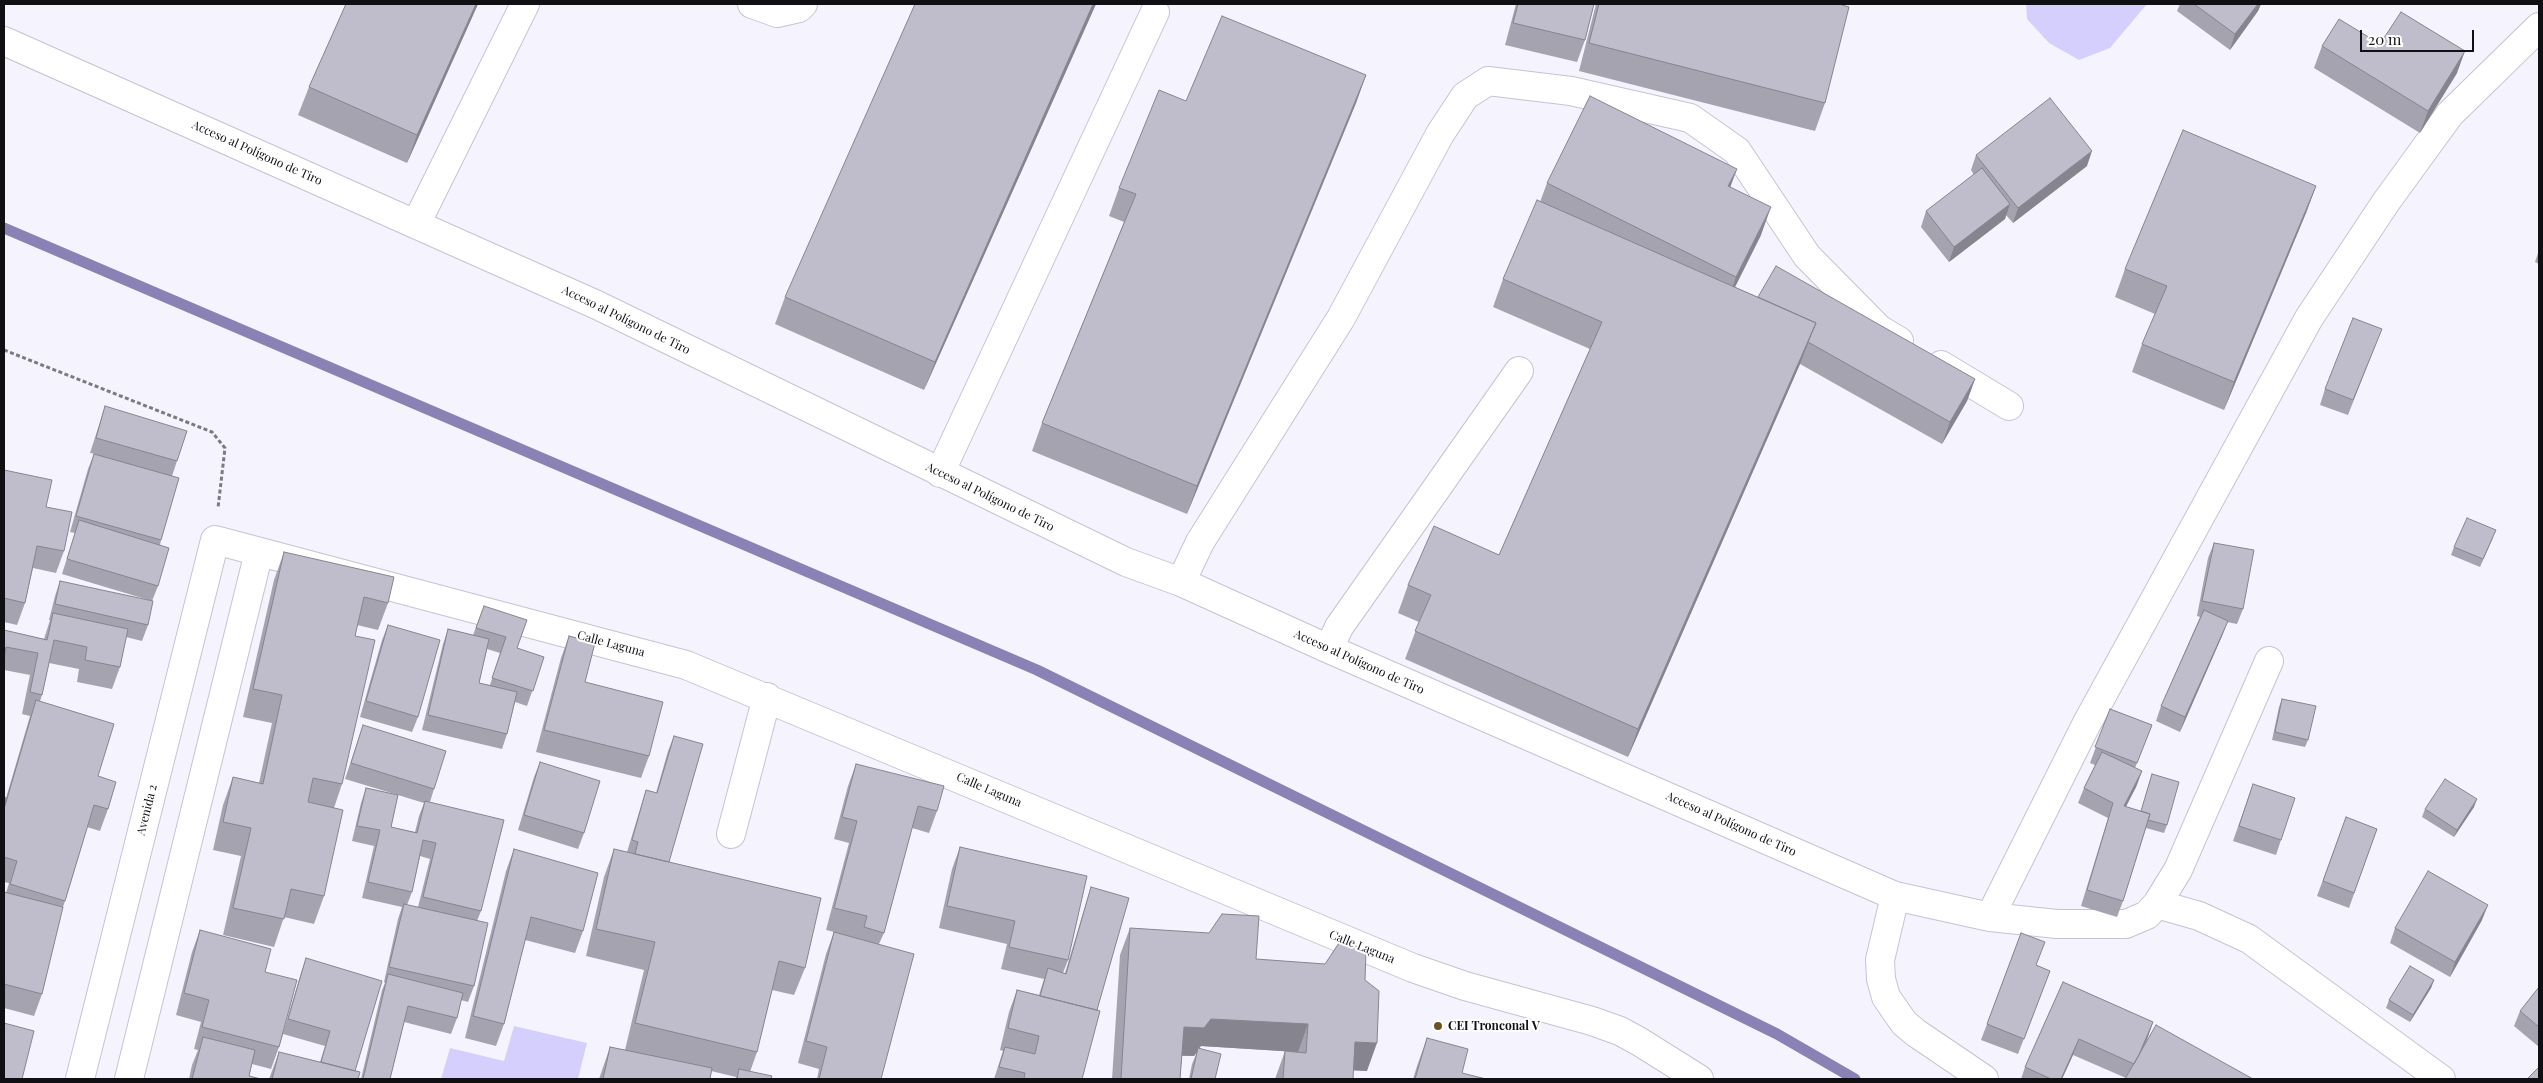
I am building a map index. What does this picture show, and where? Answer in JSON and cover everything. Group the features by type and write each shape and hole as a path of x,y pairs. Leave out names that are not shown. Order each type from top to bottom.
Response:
{"street":[{"path":"416,224 525,4"},
{"path":"752,4 777,13 799,8 803,4"},
{"path":"940,473 1155,12"},
{"path":"1990,917 2087,723 2309,318 2386,202 2450,114 2539,27"},
{"name":"Acceso al Polígono de Tiro","path":"4,41 597,305 1126,562 1181,582 1329,649 1895,896 1990,917 2057,924 2115,925 2138,921 2147,916 2157,904 2182,862 2269,661"},
{"path":"1181,582 1200,542 1341,318 1440,134 1465,96 1488,82 1571,91 1690,118 1737,152 1807,256 1879,329 2010,406"},
{"path":"1329,649 1339,627 1519,371"},
{"name":"Calle Laguna","path":"215,540 686,664 1413,968 1465,986 1592,1022 1620,1032 1640,1042 1699,1079"},
{"name":"Avenida 2","path":"80,1079 215,540"},
{"path":"129,1079 259,552"},
{"path":"731,834 767,697"},
{"path":"1895,896 1880,960 1881,979 1886,997 1904,1023 1984,1079"},
{"path":"2157,904 2199,916 2250,939 2441,1079"}],"path":[{"path":"4,350 212,432 225,448 215,540"}],"shaded area":[{"path":"2026,4 2147,4 2110,48 2079,60 2049,43 2027,19"},
{"path":"514,1026 587,1043 578,1079 441,1079 450,1048 504,1061"}],"building":[{"path":"346,4 476,4 417,135 309,87"},
{"path":"915,4 1093,4 935,362 785,297"},
{"path":"1518,4 1594,4 1585,40 1513,23"},
{"path":"1599,4 1839,4 1849,7 1825,103 1589,43"},
{"path":"2194,4 2258,4 2235,34"},
{"path":"2401,12 2465,51 2428,111 2322,46 2339,19 2380,44"},
{"path":"1222,16 1366,75 1197,486 1042,423 1136,194 1119,188 1159,90 1186,101"},
{"path":"1590,96 1737,169 1728,186 1771,207 1736,277 1547,183"},
{"path":"2050,98 2092,151 2018,208 1976,155"},
{"path":"2183,130 2316,186 2234,382 2142,344 2167,286 2125,269"},
{"path":"1982,168 2010,204 1954,247 1926,211"},
{"path":"1537,200 1816,323 1638,729 1415,631 1431,595 1408,585 1434,526 1499,555 1602,322 1503,279"},
{"path":"1776,266 1975,379 1950,422 1808,342 1816,323 1758,297"},
{"path":"2353,318 2382,329 2353,400 2325,389"},
{"path":"105,406 187,431 177,461 96,438"},
{"path":"94,454 179,478 161,540 76,516"},
{"path":"4,470 52,480 46,507 72,512 64,551 37,546 25,603 4,598"},
{"path":"2467,518 2496,530 2483,559 2454,547"},
{"path":"79,520 169,548 158,586 67,559"},
{"path":"2214,543 2254,550 2243,609 2202,601"},
{"path":"284,552 394,577 388,603 364,597 355,636 375,640 342,784 313,778 308,802 343,810 324,896 291,889 284,919 233,908 251,828 223,822 233,777 263,784 282,695 253,689"},
{"path":"60,581 153,601 148,625 55,604"},
{"path":"484,606 527,620 517,648 544,657 533,691 492,678 506,637 476,628"},
{"path":"2204,610 2228,621 2185,717 2161,706"},
{"path":"53,613 128,629 120,667 85,660 87,647 54,640 42,695 30,692 38,653 6,647 4,659 4,630 47,640"},
{"path":"388,625 440,640 418,717 366,701"},
{"path":"448,629 489,639 479,683 517,692 507,734 428,715"},
{"path":"569,636 595,643 585,682 663,702 649,756 544,730"},
{"path":"2282,699 2316,706 2308,740 2275,732"},
{"path":"36,700 114,724 98,776 116,782 108,809 94,805 65,901 10,884 17,861 4,857 4,809"},
{"path":"2110,709 2152,725 2137,763 2095,747"},
{"path":"363,725 446,751 434,789 351,763"},
{"path":"674,736 703,744 669,862 635,854 638,842 632,840 646,790 657,793"},
{"path":"2102,752 2142,771 2124,806 2150,814 2123,901 2087,890 2113,803 2084,788"},
{"path":"540,762 600,781 584,833 524,815"},
{"path":"856,764 944,786 937,811 918,806 884,933 864,927 867,916 834,908 857,821 842,817"},
{"path":"2152,774 2179,782 2167,825 2148,820 2150,814 2141,811"},
{"path":"2445,779 2477,799 2457,830 2425,809"},
{"path":"2253,784 2295,798 2281,840 2239,826"},
{"path":"366,788 398,795 391,827 417,833 425,801 504,820 481,911 423,897 436,843 423,840 412,892 368,882 380,830 357,826"},
{"path":"2346,817 2377,829 2354,893 2323,881"},
{"path":"960,847 1087,876 1068,960 1009,947 1015,921 947,906"},
{"path":"514,849 598,873 583,931 531,917 504,1024 473,1016"},
{"path":"614,849 821,898 805,968 779,961 757,1052 635,1023 655,942 596,929"},
{"path":"2428,871 2488,905 2455,962 2395,928"},
{"path":"1091,887 1129,898 1097,1010 1040,996 1048,968 1066,974"},
{"path":"4,892 63,907 42,994 4,984"},
{"path":"404,904 488,923 474,986 389,967"},
{"path":"1222,914 1259,916 1256,959 1325,964 1343,937 1366,953 1365,980 1379,991 1377,1043 1355,1042 1353,1079 1283,1079 1285,1051 1306,1053 1308,1024 1211,1019 1204,1028 1184,1027 1180,1079 1121,1079 1130,928 1209,933"},
{"path":"200,930 271,949 265,972 297,980 279,1047 202,1027 209,1000 184,993"},
{"path":"834,932 914,954 881,1079 819,1079 827,1047 806,1041"},
{"path":"2021,933 2045,942 2036,965 2050,971 2024,1039 1987,1024"},
{"path":"306,958 382,981 355,1071 321,1062 330,1031 288,1019"},
{"path":"2410,966 2434,980 2413,1015 2389,1000"},
{"path":"388,974 463,993 457,1018 408,1006 390,1079 363,1079"},
{"path":"2063,982 2153,1022 2134,1064 2079,1039 2061,1079 2051,1079 2025,1067"},
{"path":"2539,987 2539,1027 2520,1011"},
{"path":"1017,990 1100,1011 1082,1079 1024,1079 1025,1073 999,1067 1005,1047 1035,1054 1039,1036 1008,1028"},
{"path":"4,1023 34,1031 22,1079 4,1079"},
{"path":"2156,1025 2253,1079 2125,1079"},
{"path":"203,1037 255,1050 249,1076 261,1079 192,1079"},
{"path":"1427,1038 1468,1049 1462,1073 1486,1079 1415,1079"},
{"path":"610,1047 712,1068 710,1079 603,1079"},
{"path":"1198,1048 1221,1054 1215,1079 1191,1079"},
{"path":"279,1052 360,1072 358,1079 272,1079"},
{"path":"2539,1067 2539,1079 2527,1079"},
{"path":"739,1069 772,1076 771,1079 737,1079"}],"waterway":[{"path":"4,228 1037,670 1777,1034 1855,1079"}],"place":[{"name":"CEI Tronconal V","path":"1438,1026"}]}
